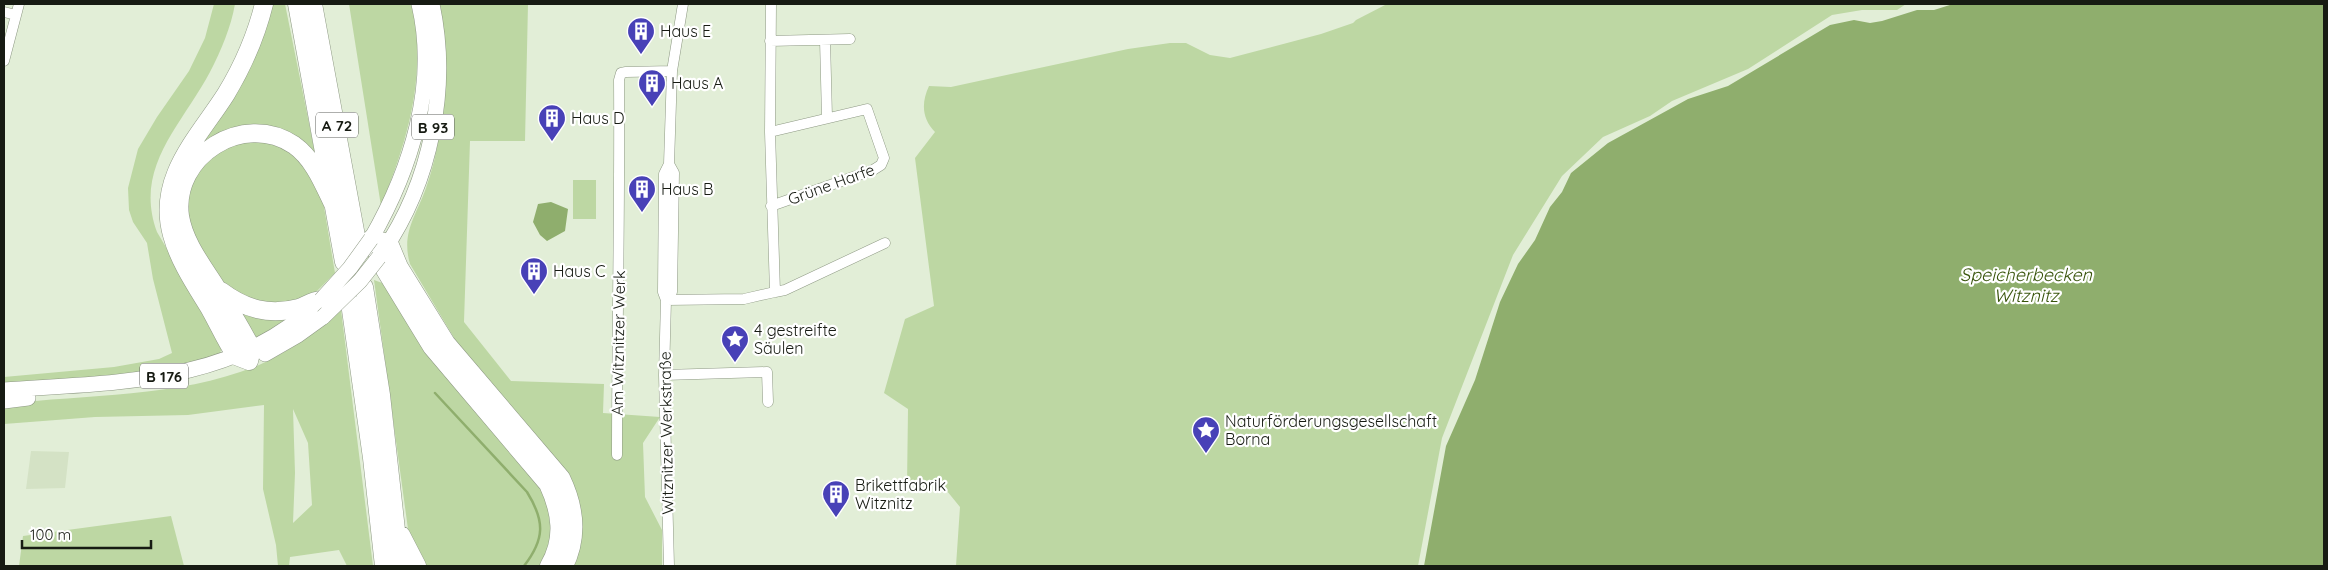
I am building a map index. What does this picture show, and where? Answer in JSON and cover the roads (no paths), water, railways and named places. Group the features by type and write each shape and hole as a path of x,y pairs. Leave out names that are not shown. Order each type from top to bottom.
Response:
{"highway":[{"path":"246,355 182,261 172,236 168,211 174,176 186,153 225,95 244,62 254,40 264,4"},
{"name":"A 72","path":"297,4 344,262"},
{"name":"A 72","path":"313,4 377,251"},
{"path":"246,355 215,286 186,236 180,216 180,201 184,182 195,162 205,151 220,141 238,135 259,134 271,136 294,145 313,166 335,208"},
{"path":"377,251 432,347 548,484 557,504 560,520 559,539 554,558 549,566"},
{"path":"377,251 399,266 446,343 561,478 572,504 574,524 570,551 564,566"},
{"path":"215,286 235,302 262,311 285,311 321,300"},
{"path":"364,286 381,395 400,566"},
{"path":"350,303 372,458 384,566"},
{"path":"396,523 417,566"}],"main road":[{"name":"B 93","path":"246,355 292,325 321,300 350,268 377,251 415,136 424,66 424,31 419,4"},
{"name":"B 93","path":"246,355 298,335 323,317 360,281 418,183 433,130 439,69 432,4"},
{"name":"B 176","path":"4,390 163,377 246,355"},
{"name":"B 176","path":"4,400 164,386 204,377 246,355"}],"street":[{"path":"4,61 19,4"},
{"name":"Witznitzer Werkstraße","path":"669,566 664,375 666,300 664,292 664,174 669,164 672,71 683,4"},
{"name":"Grüne Harfe","path":"771,4 771,206 775,292"},
{"path":"4,12 16,15"},
{"path":"770,42 850,39"},
{"path":"825,40 827,117"},
{"name":"Am Witznitzer Werk","path":"617,455 617,352 620,286 619,80 621,73 626,72 672,71"},
{"name":"Grüne Harfe","path":"770,132 867,109 884,158 881,165 873,170 771,206"},
{"path":"666,300 744,299 785,290 885,243"},
{"path":"664,375 767,372 768,402"}],"water":[{"name":"Speicherbecken Witznitz","path":"1953,4 2324,4 2324,566 1424,566 1446,446 1475,380 1500,302 1518,264 1535,240 1550,207 1562,192 1571,173 1608,143 1688,99 1728,86 1830,25 1854,20 1870,23 1882,21 1917,10 1934,10"},
{"path":"551,202 568,209 565,231 547,241 540,235 533,222 538,204"}],"waterway":[{"path":"435,393 527,492 533,502 539,521 539,538 536,547 524,566"}],"place":[{"name":"Haus E","path":"641,55"},
{"name":"Haus A","path":"652,107"},
{"name":"Haus D","path":"552,142"},
{"name":"Haus B","path":"642,213"},
{"name":"Haus C","path":"534,295"},
{"name":"4 gestreifte Säulen","path":"735,363"},
{"name":"Naturförderungsgesellschaft Borna","path":"1206,454"},
{"name":"Brikettfabrik Witznitz","path":"836,518"}]}
